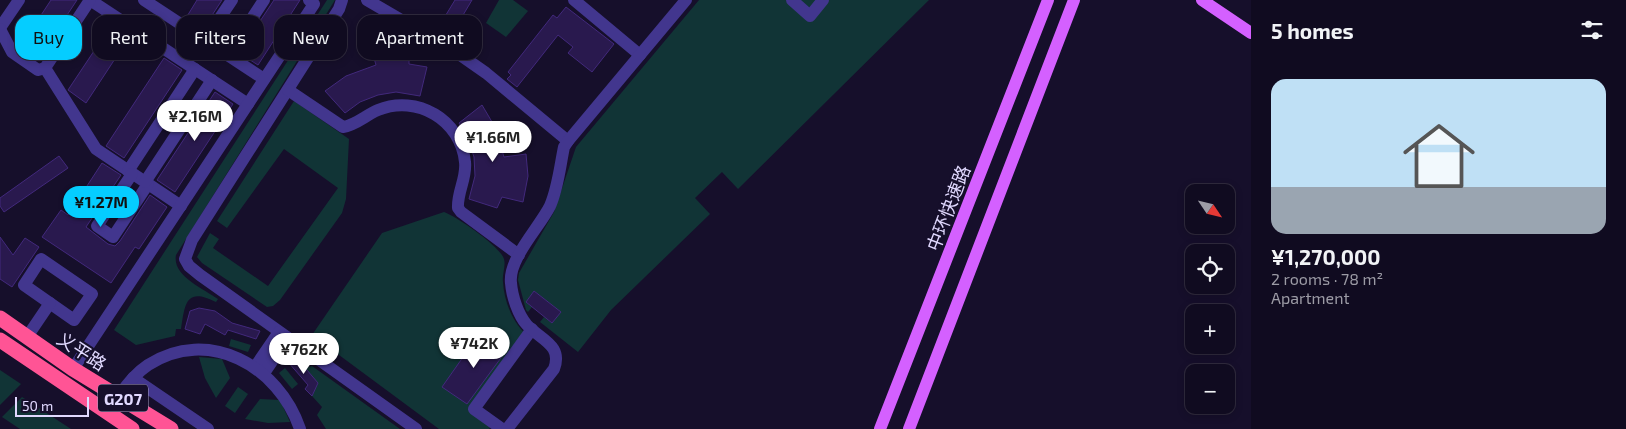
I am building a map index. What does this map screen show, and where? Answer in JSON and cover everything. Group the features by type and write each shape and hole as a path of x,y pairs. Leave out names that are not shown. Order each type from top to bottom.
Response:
{"highway":[{"name":"义平路","path":"0,318 73,369 171,429"},
{"name":"义平路","path":"0,340 132,429"}],"main road":[{"name":"中环快速路","path":"880,429 1048,0"},
{"path":"909,429 1074,0"},
{"path":"1202,0 1251,33"}],"lane":[{"path":"19,0 1,25 12,52 38,70 45,68 90,0 248,104"},
{"path":"144,0 161,5 176,17"},
{"path":"222,15 232,0"},
{"path":"254,15 264,0"},
{"path":"73,369 314,4 310,0"},
{"path":"342,0 339,9 192,240 185,255 189,266 416,429"},
{"path":"367,0 456,52 486,73 568,141"},
{"path":"574,0 640,55"},
{"path":"507,429 554,369 556,362 556,354 552,346 532,329 523,318 512,290 512,267 549,206 564,146 686,0"},
{"path":"792,0 810,16 823,0"},
{"path":"236,60 264,79"},
{"path":"45,68 96,149 181,206"},
{"path":"195,69 97,226 105,232 113,237 212,80"},
{"path":"288,90 344,127 378,110 395,106 421,108 438,116 456,134 464,155 465,171 458,208 519,255"},
{"path":"41,260 92,294 74,320 50,303 24,285 41,260"},
{"path":"27,337 50,303"},
{"path":"502,429 474,409 532,329"},
{"path":"259,370 284,335"},
{"path":"119,396 133,378 148,365 179,352 200,350 215,352 232,356 259,370 290,405 300,429"},
{"path":"133,378 208,429"}],"green space":[{"path":"327,0 335,0 326,15 317,15"},
{"path":"499,0 513,0 528,11 506,37 486,23"},
{"path":"699,0 929,0 738,189 722,172 695,198 710,214 611,310 578,352 540,322 544,317 552,323 561,312 534,291 526,302 532,307 528,312 526,310 518,280 519,273 554,212 576,147"},
{"path":"288,60 298,60 176,255 176,262 184,275 218,299 216,302 198,296 189,300 184,312 181,329 176,329 175,336 136,345 114,330"},
{"path":"294,101 349,139 346,199 342,213 280,300 273,306 267,307 202,263 197,257 210,233 219,239 213,248 268,286 338,188 284,149 227,228 217,221"},
{"path":"444,212 458,219 477,233 501,254 504,259 503,282 507,303 513,317 526,334 477,413 492,424 489,429 439,429 312,335 382,233"},
{"path":"231,339 251,345 248,352 229,346"},
{"path":"199,357 222,359 230,378 216,398 205,378"},
{"path":"312,366 400,429 326,429 317,415 322,407 312,396 318,383 305,368"},
{"path":"285,368 298,384 292,389 279,373"},
{"path":"0,370 21,384 0,405"},
{"path":"238,387 248,394 235,413 225,406"},
{"path":"22,397 71,429 20,429 2,417"},
{"path":"260,399 280,400 290,422 268,423 245,419"}],"building":[{"path":"51,0 77,0 67,15 41,15"},
{"path":"197,0 222,0 212,15 188,15"},
{"path":"274,0 300,0 290,15 274,15 274,40 264,56 264,15"},
{"path":"455,0 472,0 463,15 446,15"},
{"path":"566,7 614,44 592,72 568,53 573,47 558,35 517,87 507,79 511,75 508,72 553,15 557,18"},
{"path":"92,54 92,60 114,60 86,103 68,90"},
{"path":"166,59 182,70 124,158 106,146 163,60"},
{"path":"250,60 261,60 258,65"},
{"path":"375,60 409,60 409,64 427,67 420,96 396,92 378,95 360,102 345,113 325,91 346,76 376,65"},
{"path":"215,92 233,104 175,192 157,180"},
{"path":"482,105 495,127 504,157 526,154 528,176 523,202 502,197 497,208 469,199 475,176 474,157 468,139 459,123"},
{"path":"59,156 68,168 4,212 0,206 0,198"},
{"path":"102,163 121,175 86,227 108,244 115,246 120,241 150,195 167,207 139,249 135,247 111,283 42,237 61,210 68,215"},
{"path":"0,237 13,255 25,238 39,247 12,287 0,279"},
{"path":"534,291 561,312 552,323 526,302"},
{"path":"199,308 215,311 232,323 260,331 256,339 228,330 225,335 205,324 200,334 185,329 190,311"},
{"path":"480,333 506,351 467,404 442,387"},
{"path":"295,356 318,383 312,396 305,389 308,385 288,362"}]}
